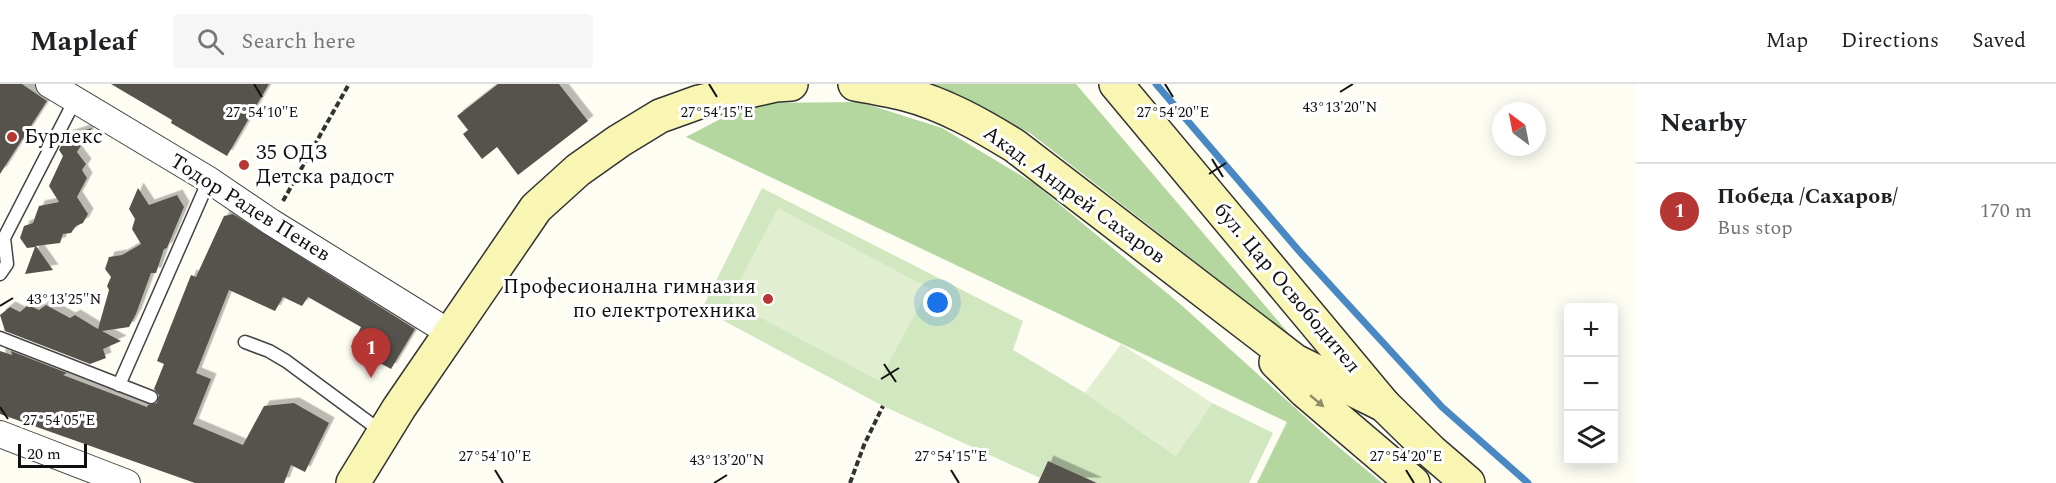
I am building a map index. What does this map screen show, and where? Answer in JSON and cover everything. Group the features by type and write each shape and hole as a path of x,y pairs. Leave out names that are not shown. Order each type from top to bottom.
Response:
{"street":[{"name":"Тодор Радев Пенев","path":"49,84 209,180 271,222 450,333"},
{"path":"353,483 383,432 536,208 578,170 660,116 724,90 781,84"},
{"name":"Акад. Андрей Сахаров","path":"855,84 906,94 950,111 990,131 1015,146 1216,300"},
{"name":"бул. Цар Освободител","path":"1098,84 1227,238 1341,385 1440,483"},
{"name":"бул. Цар Освободител","path":"1116,84 1384,405 1468,483"},
{"path":"1216,300 1295,361 1384,405"},
{"path":"1216,300 1305,391 1413,483"},
{"path":"0,434 127,483"}],"lane":[{"path":"0,274 7,264 4,238 75,100"},
{"path":"119,385 209,180"},
{"path":"0,338 151,397"},
{"path":"245,342 286,361 383,432"}],"path":[{"path":"271,222 349,84"},
{"path":"850,483 864,445 883,406"}],"green space":[{"path":"932,84 1076,84 1291,336 1030,133"},
{"path":"860,102 942,128 1035,184 1179,303 1335,444 1382,483 1257,483 1287,422 686,137 751,103"},
{"path":"762,188 1023,321 1013,350 1085,393 1176,456 1212,403 1273,433 1249,483 1097,483 1048,461 1040,478 883,406 702,309"},
{"path":"778,208 929,288 879,381 729,301"},
{"path":"1121,344 1212,403 1176,456 1085,393"}],"building":[{"name":"Бурлекс","path":"0,84 22,84 47,101 0,174"},
{"path":"111,84 269,84 227,156"},
{"path":"498,84 559,84 588,121 518,175 497,147 482,159 463,134 468,130 457,116"},
{"path":"92,128 77,152 86,164 82,170 87,178 77,197 88,214 83,223 76,226 71,233 63,234 60,243 36,246 53,270 25,274 35,247 27,248 20,238 24,226 33,223 39,206 59,202 49,186 63,156 59,150 66,136"},
{"path":"138,188 149,205 177,195 184,207 167,248 164,249 156,273 151,273 129,327 102,331 121,341 103,349 106,358 90,364 5,331 0,315 10,307 20,312 28,305 39,310 46,305 70,318 75,315 98,329 111,277 105,269 109,257 122,255 141,244 132,229 135,219 129,209"},
{"path":"233,214 415,329 391,369 351,347 361,327 308,297 302,306 283,297 275,311 229,290 196,373 211,379 193,424 243,445 264,406 294,403 329,423 305,472 291,465 284,483 195,483 0,414 0,351 12,355 11,351 67,373 63,375 147,407 157,403 159,395 154,389 164,364 157,361 191,275 196,277 224,216"},
{"path":"1048,461 1097,483 1038,483"}],"waterway":[{"path":"1156,84 1299,251 1442,407 1528,483"}],"place":[{"name":"Бурлекс","path":"12,137"},
{"name":"35 ОДЗ Детска радост","path":"244,165"},
{"name":"Професионална гимназия по електротехника","path":"768,299"},
{"name":"Победа /Сахаров/","path":"371,378"}]}
